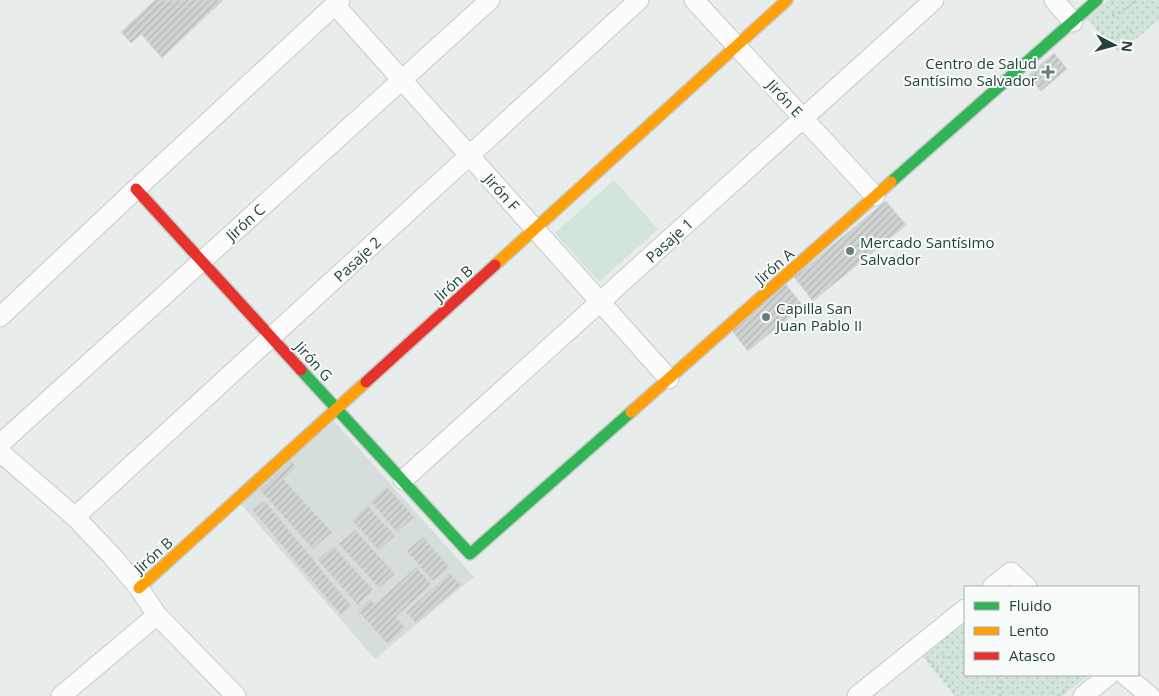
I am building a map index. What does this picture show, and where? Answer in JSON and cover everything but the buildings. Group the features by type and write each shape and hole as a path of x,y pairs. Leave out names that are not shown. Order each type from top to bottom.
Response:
{"street":[{"name":"Jirón C","path":"1,444 490,0"},
{"name":"Pasaje 2","path":"75,517 639,0"},
{"name":"Jirón E","path":"694,0 875,196"},
{"name":"Jirón B","path":"139,588 787,0"},
{"name":"Pasaje 1","path":"403,480 934,0"},
{"path":"1054,0 1078,18"},
{"name":"Jirón A","path":"470,554 1098,0"},
{"name":"Jirón F","path":"337,3 469,156 669,378"},
{"path":"0,317 337,3"},
{"name":"Jirón G","path":"136,189 470,554"},
{"path":"1,444 112,556 139,588 157,615 236,696"},
{"path":"993,586 1011,572 1026,586"},
{"path":"857,696 964,610"},
{"path":"61,696 157,615"},
{"path":"1083,696 1109,676"},
{"path":"1126,676 1150,696"}],"path":[{"path":"1078,18 1107,39 1142,25"},
{"path":"958,696 925,656 964,658"},
{"path":"1000,696 1001,676"}],"shaded area":[{"path":"334,421 474,577 375,659 240,503"}],"green space":[{"path":"1109,0 1159,0 1159,20 1119,53 1087,19"},
{"path":"614,180 658,229 599,282 555,233"},
{"path":"964,622 964,676 1088,676 1063,696 955,696 922,656"}],"traffic: fast":[{"path":"891,182 1097,0"},
{"path":"301,370 470,554 631,412"}],"traffic: slow":[{"path":"495,265 787,0"},
{"path":"631,412 891,182"},
{"path":"139,588 366,382"}],"traffic: jam":[{"path":"136,189 301,370"},
{"path":"366,382 495,265"}],"place":[{"name":"Centro de Salud Santísimo Salvador","path":"1048,72"},
{"name":"Mercado Santísimo Salvador","path":"850,251"},
{"name":"Capilla San Juan Pablo II","path":"766,317"}]}
